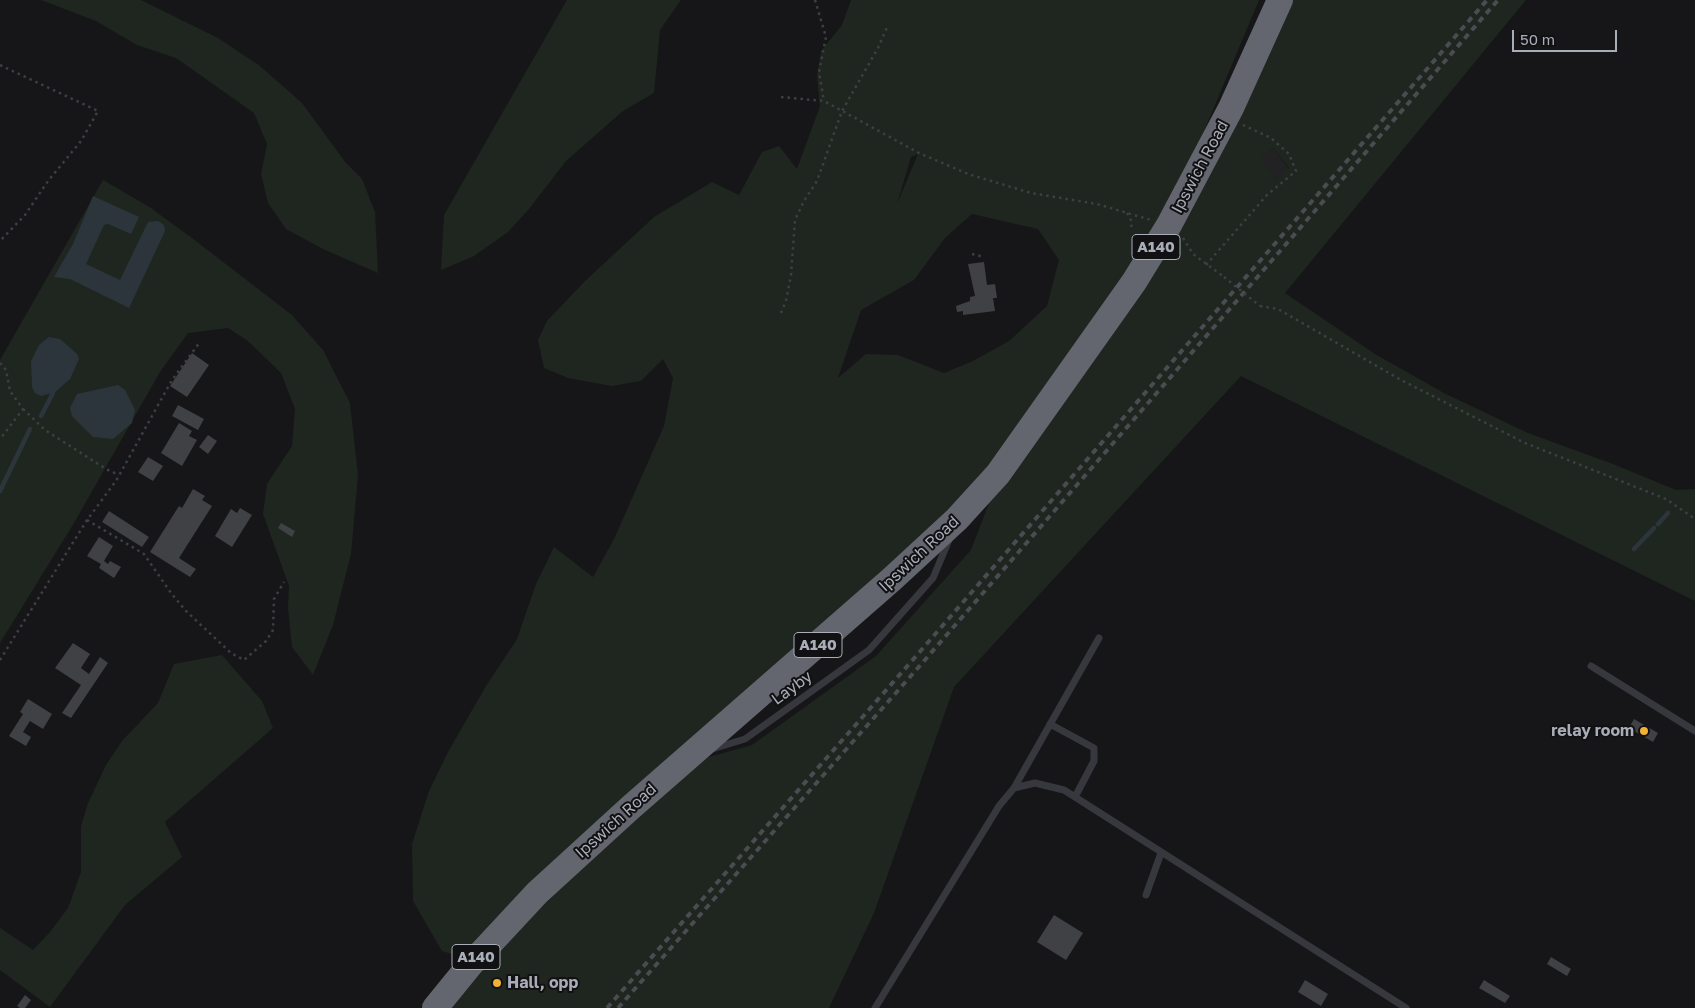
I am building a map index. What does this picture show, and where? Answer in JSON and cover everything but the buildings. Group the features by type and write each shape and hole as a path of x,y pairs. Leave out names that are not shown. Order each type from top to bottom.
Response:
{"highway":[{"name":"Ipswich Road","path":"435,1008 470,964 537,893 691,755 840,626 958,519 998,474 1134,282 1160,225 1231,108 1280,0"}],"lane":[{"name":"Layby","path":"691,755 745,739 869,650 933,578 958,519"},
{"path":"875,1008 999,806 1014,788 1099,638"},
{"path":"1590,666 1695,731"},
{"path":"1050,724 1094,748 1094,761 1075,797"},
{"path":"1014,788 1035,783 1051,786 1075,797 1406,1008"},
{"path":"1146,895 1161,853"}],"path":[{"path":"815,0 826,37 819,72 824,101"},
{"path":"781,313 786,301 791,275 795,220 804,201 817,182 842,111 878,48 888,25"},
{"path":"0,65 98,111 81,141 48,181 25,215 0,241"},
{"path":"781,97 824,101 919,154 968,174 1031,193 1097,204 1127,212 1160,225 1184,239 1193,254 1260,306 1278,309 1401,380 1525,444 1666,499 1695,519"},
{"path":"1206,265 1267,195 1296,171 1289,154 1271,138 1241,123"},
{"path":"1127,212 1132,222 1131,229"},
{"path":"972,254 984,257"},
{"path":"0,660 87,520 119,474 172,380 200,342"},
{"path":"0,363 6,370 10,391 23,409 45,430 106,469 119,474"},
{"path":"1,436 23,409"},
{"path":"87,520 144,554 186,611 231,653 244,660 266,641 273,630 274,598 284,582"}],"shaded area":[{"path":"41,0 141,0 218,38 260,66 302,103 346,163 362,179 375,212 378,273 323,249 286,229 268,203 261,174 267,144 254,113 176,58 137,45 96,21"},
{"path":"567,0 681,0 660,30 654,93 623,111 566,161 529,209 508,232 474,256 441,270 444,215"},
{"path":"851,0 1259,0 1192,160 1164,218 981,484 464,958 442,951 413,901 412,844 429,791 448,752 486,686 517,639 536,584 554,547 593,577 614,539 664,426 673,378 663,359 641,381 612,386 568,378 544,368 538,340 547,321 585,281 654,217 712,182 739,195 762,152 779,146 797,169 820,106 817,76 821,51 842,25","holes":["918,154 897,204 911,157","972,214 1038,229 1059,260 1047,306 1009,341 973,361 944,373 898,355 866,354 838,378 861,310 914,280 945,238"]},
{"path":"1292,0 1526,0 1285,293 1375,354 1444,393 1528,433 1613,464 1676,490 1695,489 1695,601 1241,376 954,687 874,913 829,1008 449,1008 532,914 698,760 752,745 876,656 971,550 994,490","holes":["1273,148 1289,168 1276,179 1260,159"]},
{"path":"1273,148 1289,169 1276,179 1259,159"},
{"path":"103,180 151,208 292,315 323,350 350,403 358,475 351,554 333,625 313,675 292,647 288,608 289,586 263,514 267,484 292,446 295,409 281,373 248,341 228,328 188,333 160,372 74,523 0,643 0,360"},
{"path":"93,196 139,217 131,234 108,224 104,225 86,264 120,280 148,222 158,221 164,225 165,231 129,308 70,279 54,277 73,244"},
{"path":"49,337 60,339 77,354 79,359 70,379 55,392 41,396 35,393 32,387 31,361 39,345"},
{"path":"118,385 125,390 135,410 132,423 113,439 93,437 72,416 70,408 77,394"},
{"path":"222,655 262,701 273,728 165,822 182,857 125,905 50,1007 0,970 0,928 33,950 50,932 68,908 81,872 81,826 88,803 106,765 122,741 158,703 174,664"}],"waterway":[{"path":"41,416 53,393"},
{"path":"0,491 30,429"},
{"path":"1658,524 1668,513"},
{"path":"1634,549 1654,528"}],"railway":[{"path":"607,1008 1487,0"},
{"path":"618,1008 924,661 1498,0"}],"place":[{"name":"relay room","path":"1644,731"},
{"name":"Hall, opp","path":"497,983"}]}
